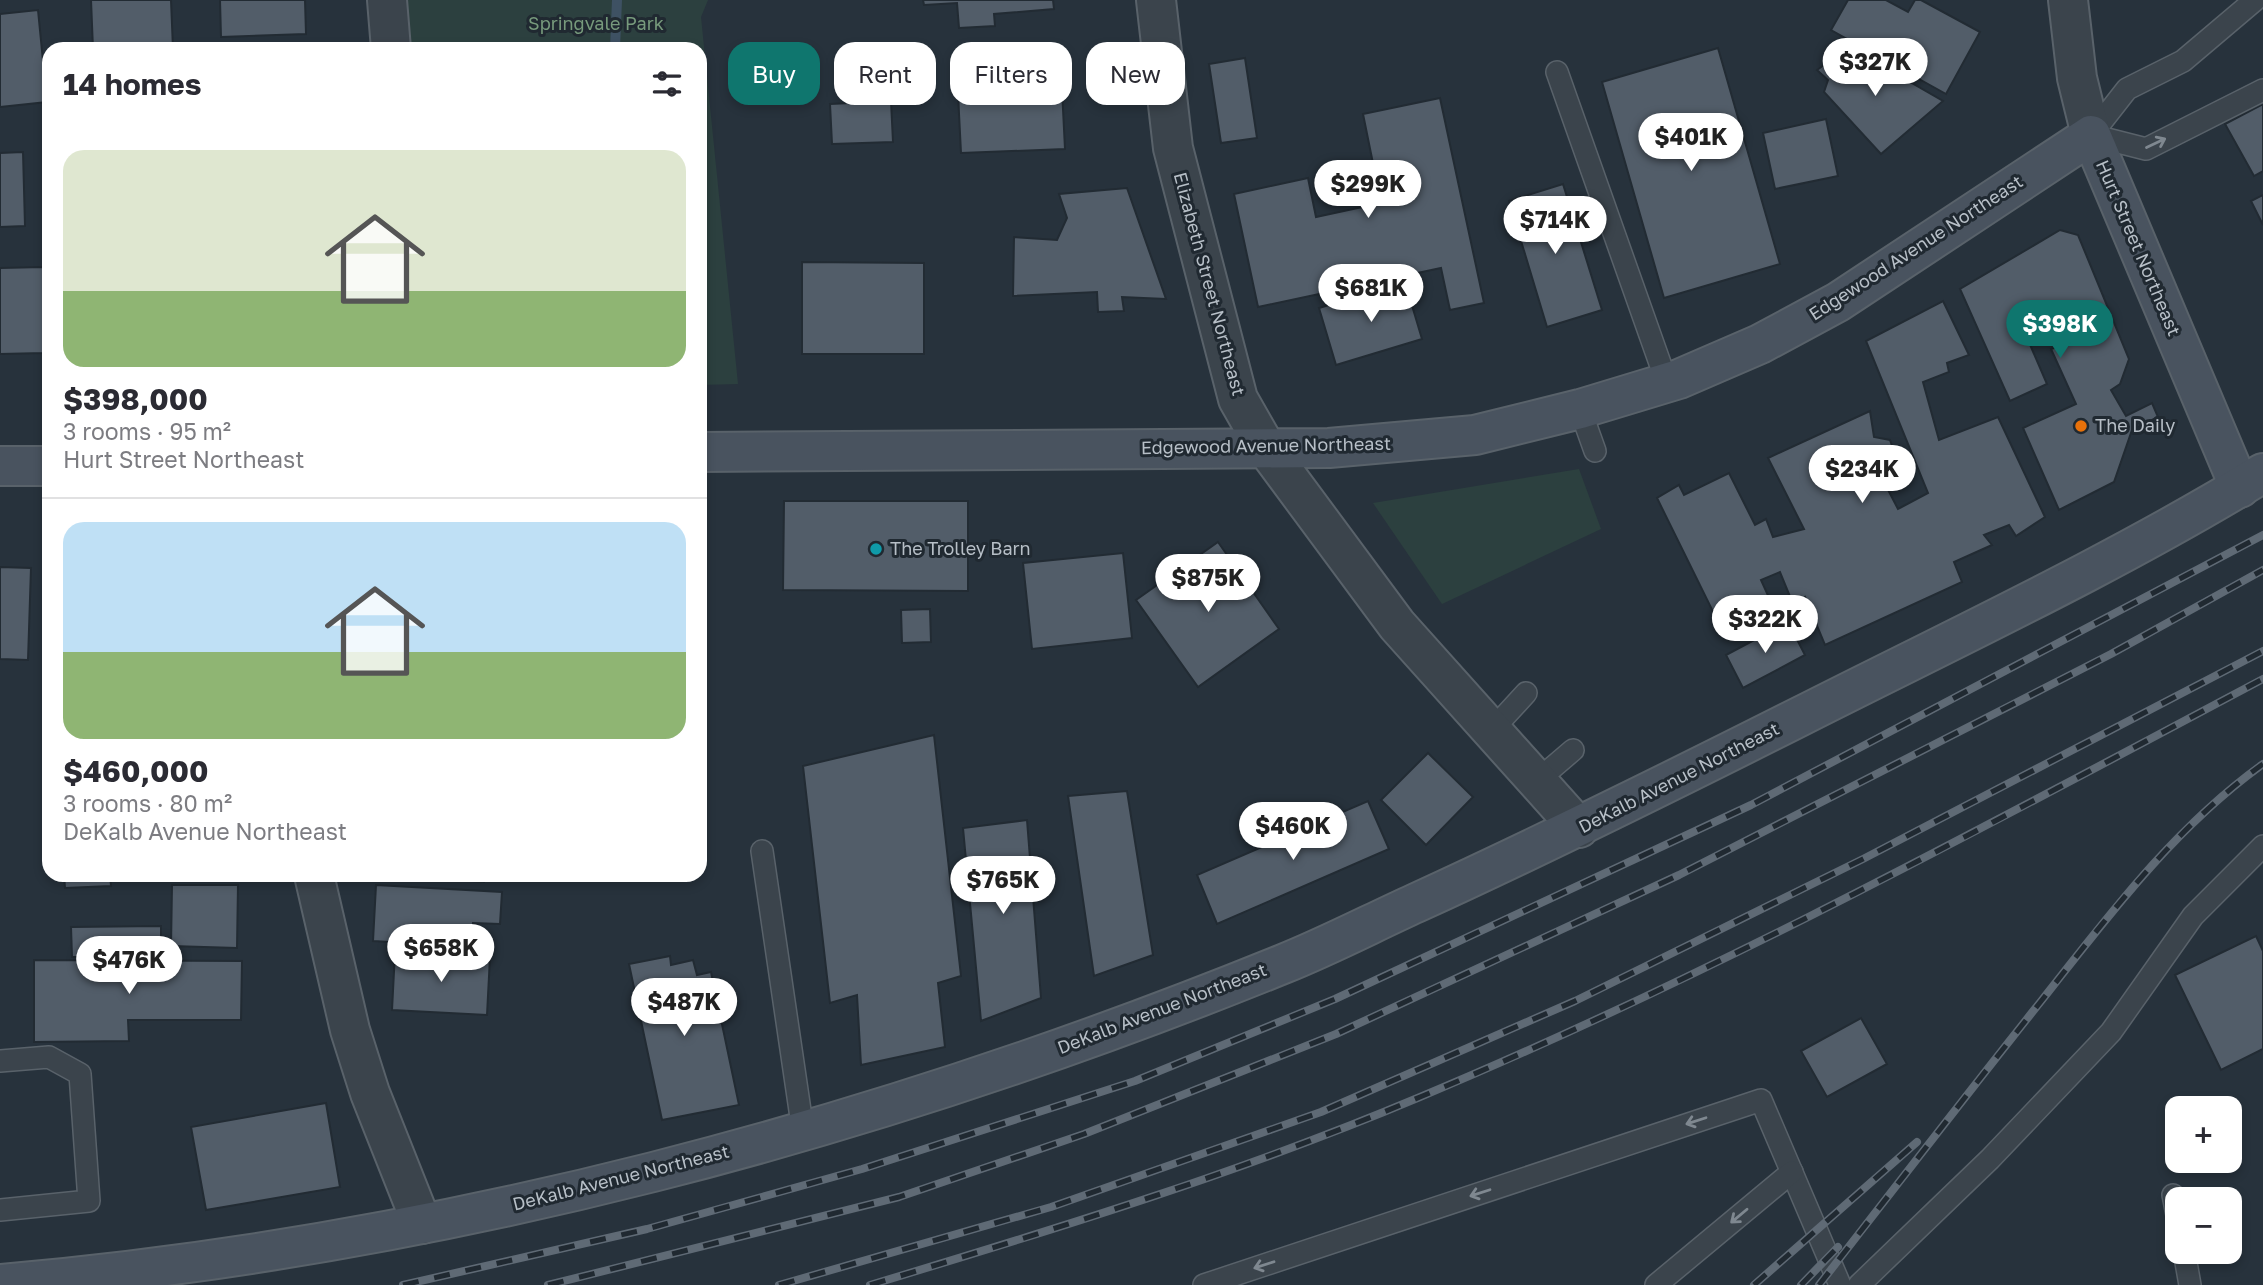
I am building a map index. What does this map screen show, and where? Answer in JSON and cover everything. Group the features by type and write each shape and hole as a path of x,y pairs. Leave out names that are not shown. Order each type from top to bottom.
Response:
{"main road":[{"name":"Edgewood Avenue Northeast","path":"707,452 1369,446 1475,435 1580,409 1667,383 1760,345 1838,302 2091,135"},
{"name":"Hurt Street Northeast","path":"2091,135 2251,480"},
{"path":"0,466 42,466"},
{"name":"DeKalb Avenue Northeast","path":"0,1284 106,1275 422,1224 571,1191 803,1131 1018,1063 1265,971 1579,828 1915,659 2251,480"}],"street":[{"path":"387,0 390,42"},
{"name":"Elizabeth Street Northeast","path":"1156,0 1173,148 1238,400 1266,448 1397,625 1579,828"},
{"name":"Hurt Street Northeast","path":"2068,0 2077,78 2091,135"},
{"path":"316,882 350,1030 370,1093 422,1224"}],"lane":[{"path":"2222,0 2222,26"},
{"path":"2255,0 2183,61 2127,89 2091,135 2146,149 2263,90"},
{"path":"1558,72 1667,383"},
{"path":"1580,409 1595,451"},
{"path":"1492,730 1525,693"},
{"path":"1538,780 1573,750"},
{"path":"1859,1285 1990,1159 2111,1032 2193,916 2230,876 2263,846"},
{"path":"762,851 803,1131"},
{"path":"0,1061 49,1057 80,1074 89,1201 0,1210"},
{"path":"1204,1285 1761,1100 1840,1285"},
{"path":"1656,1285 1792,1172"},
{"path":"2186,1264 2190,1285"}],"green space":[{"name":"Springvale Park","path":"406,0 708,0 701,17 704,42 408,42"},
{"name":"Springvale Park","path":"707,77 738,384 707,385"},
{"path":"1579,469 1601,529 1442,604 1373,503"}],"building":[{"path":"91,0 171,0 173,42 93,42"},
{"path":"220,0 305,0 306,34 221,37"},
{"path":"923,0 1053,0 1054,9 994,14 995,26 959,28 957,3 924,5"},
{"path":"1848,0 1886,0 1908,12 1915,0 1921,0 1980,32 1946,94 1831,30"},
{"path":"38,10 42,51 42,103 0,107 0,14"},
{"path":"1849,47 1943,101 1881,154 1824,92 1828,80 1817,70"},
{"path":"1718,48 1780,264 1664,298 1602,82"},
{"path":"1245,58 1257,138 1221,143 1209,64"},
{"path":"1440,98 1484,303 1450,310 1441,268 1258,307 1234,194 1308,178 1316,217 1381,203 1363,114"},
{"path":"830,104 891,105 893,142 832,144"},
{"path":"2263,104 2263,171 2254,176 2225,124"},
{"path":"959,105 1063,105 1065,149 961,153"},
{"path":"1826,119 1838,176 1775,189 1763,133"},
{"path":"23,152 25,226 0,227 0,153"},
{"path":"1563,184 1602,310 1547,327 1509,201"},
{"path":"1127,188 1166,299 1122,297 1124,311 1098,312 1097,292 1013,296 1014,237 1057,240 1067,218 1059,194"},
{"path":"2263,195 2263,225 2251,201"},
{"path":"2060,230 2078,235 2129,359 2120,384 2111,390 2126,416 2152,403 2158,417 2132,430 2114,482 2059,510 2023,428 2076,404 2051,349 2063,345 2054,325 2028,340 2047,384 2010,401 1960,289"},
{"path":"802,262 924,263 924,354 802,354"},
{"path":"42,267 42,353 0,354 0,268"},
{"path":"1405,282 1422,339 1336,365 1319,308"},
{"path":"1943,301 1969,355 1947,363 1949,372 1923,382 1939,440 1998,417 2045,517 2016,536 2009,525 1984,535 1992,545 1954,562 1962,582 1825,645 1805,597 1793,604 1780,572 1761,580 1776,613 1725,636 1657,498 1679,485 1684,495 1729,473 1755,525 1766,519 1773,537 1804,529 1768,458 1870,411 1874,437 1890,440 1896,457 1886,486 1898,509 1928,493 1866,341"},
{"name":"The Trolley Barn","path":"784,501 968,501 968,591 783,590"},
{"path":"1218,542 1279,629 1198,687 1136,600"},
{"path":"1123,553 1132,638 1032,649 1023,563"},
{"path":"0,567 31,568 28,660 0,659"},
{"path":"930,609 931,642 902,643 901,610"},
{"path":"1788,622 1805,655 1743,688 1726,655"},
{"path":"934,735 961,976 938,983 945,1047 861,1065 857,995 830,1003 803,766"},
{"path":"1428,753 1473,797 1426,845 1381,800"},
{"path":"1127,791 1153,955 1094,976 1068,796"},
{"path":"1368,801 1389,849 1217,924 1197,875"},
{"path":"1027,820 1041,998 981,1021 963,828"},
{"path":"65,882 111,882 111,886 65,888"},
{"path":"172,885 238,885 237,948 171,946"},
{"path":"376,885 502,892 500,924 473,923 471,947 373,941"},
{"path":"161,926 161,957 72,957 71,927"},
{"path":"2256,936 2263,951 2263,1049 2221,1070 2175,975"},
{"path":"395,952 490,957 487,1015 392,1010"},
{"path":"670,956 671,965 693,960 697,975 711,972 739,1105 662,1120 629,964"},
{"path":"34,960 242,961 241,1020 128,1020 129,1041 34,1042"},
{"path":"1861,1018 1887,1064 1827,1097 1801,1051"},
{"path":"326,1103 340,1187 206,1210 191,1127"}],"waterway":[{"path":"615,42 617,0"}],"railway":[{"path":"403,1285 647,1229 862,1169 1135,1081 1335,999 1751,805 2263,535"},
{"path":"548,1285 899,1197 1084,1134 1336,1034 1679,875 2111,654 2263,570"},
{"path":"779,1285 1051,1207 1321,1112 1575,1001 1863,859 2263,651"},
{"path":"870,1285 1079,1221 1217,1175 1420,1097 1635,1001 1846,898 2263,679"},
{"path":"1819,1285 2144,874 2200,816 2263,764"},
{"path":"1754,1285 1917,1142"},
{"path":"1801,1285 1838,1247"}],"place":[{"name":"The Daily","path":"2081,426"},
{"name":"The Trolley Barn","path":"876,549"}]}
